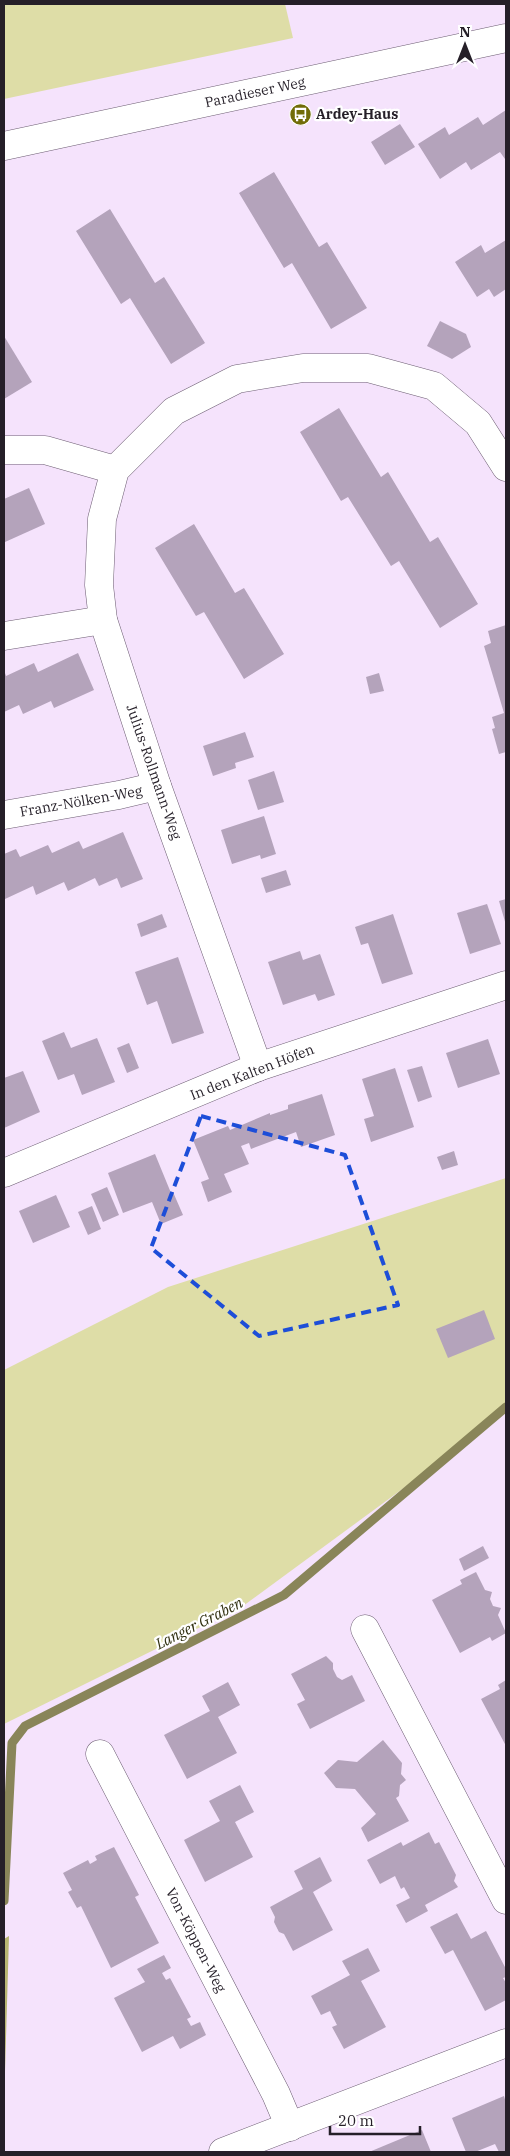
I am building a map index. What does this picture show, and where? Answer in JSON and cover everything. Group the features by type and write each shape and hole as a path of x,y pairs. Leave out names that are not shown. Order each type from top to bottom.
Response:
{"street":[{"name":"Paradieser Weg","path":"4,146 506,38"},
{"path":"4,450 45,450 115,470 174,411 237,379 302,368 368,368 434,386 478,423 506,467"},
{"name":"Julius-Rollmann-Weg","path":"115,470 102,519 99,585 102,620 158,786 258,1066"},
{"path":"4,636 102,620"},
{"name":"Franz-Nölken-Weg","path":"4,815 119,795 158,786"},
{"name":"In den Kalten Höfen","path":"4,1173 258,1066 506,985"},
{"path":"365,1629 506,1900"},
{"name":"Von-Köppen-Weg","path":"100,1754 276,2094 290,2127"},
{"path":"223,2152 506,2043"}],"highlighted area":[{"path":"201,1116 345,1155 398,1305 259,1336 151,1248"}],"green space":[{"path":"4,4 285,4 293,38 4,99"},
{"path":"506,1178 506,1407 461,1446 243,1606 4,1724 4,1370 168,1287"}],"shaded area":[{"path":"9,1936 4,2106 4,1939"}],"building":[{"path":"506,110 506,158 500,152 471,170 466,162 440,179 418,144 445,127 449,135 478,117 483,125"},
{"path":"400,124 415,147 385,165 371,142"},
{"path":"274,172 319,247 327,242 367,308 331,329 292,263 284,268 239,193"},
{"path":"110,209 155,283 164,277 205,343 171,364 130,298 121,304 76,231"},
{"path":"506,240 506,289 494,297 489,289 477,297 455,262 481,245 485,253"},
{"path":"440,321 466,334 471,347 452,359 427,346"},
{"path":"4,336 32,382 4,399"},
{"path":"339,408 381,477 388,472 430,542 438,537 478,604 440,628 399,561 391,566 348,497 341,501 300,432"},
{"path":"29,488 45,524 5,542 4,499"},
{"path":"194,524 235,593 244,588 284,654 244,679 204,612 196,616 155,548"},
{"path":"506,625 506,752 499,754 492,729 495,728 492,717 504,713 484,646 491,643 488,631"},
{"path":"78,653 94,690 54,708 51,701 23,714 19,705 4,712 4,670 6,676 34,663 38,672"},
{"path":"379,673 384,691 370,694 366,677"},
{"path":"245,732 254,757 235,763 236,768 213,776 203,746"},
{"path":"274,771 284,802 258,810 248,780"},
{"path":"264,816 276,854 261,859 260,855 232,864 221,830"},
{"path":"123,832 143,879 121,888 117,878 99,886 95,878 68,891 64,882 36,895 33,886 5,899 4,854 16,849 20,857 48,845 52,853 79,841 83,849"},
{"path":"286,870 291,885 266,893 261,878"},
{"path":"506,899 506,925 499,901"},
{"path":"487,904 501,944 470,954 457,913"},
{"path":"162,914 167,927 141,937 137,924"},
{"path":"393,914 413,974 382,984 368,943 361,945 355,927"},
{"path":"300,951 303,960 320,954 335,995 318,1001 315,994 283,1005 268,962"},
{"path":"178,957 204,1033 172,1044 157,1001 147,1005 135,972"},
{"path":"64,1032 71,1048 97,1038 115,1082 82,1095 74,1074 58,1080 42,1041"},
{"path":"488,1039 500,1074 458,1088 446,1053"},
{"path":"129,1043 139,1068 127,1073 117,1048"},
{"path":"422,1066 432,1097 418,1102 407,1070"},
{"path":"395,1068 414,1127 371,1142 364,1119 374,1116 362,1079"},
{"path":"23,1071 40,1112 4,1128 4,1078"},
{"path":"322,1094 335,1135 301,1147 296,1132 251,1149 249,1143 241,1146 249,1164 224,1174 232,1192 208,1202 201,1182 209,1179 193,1140 228,1126 230,1130 270,1113 270,1115 288,1109 288,1105"},
{"path":"454,1151 458,1165 442,1170 437,1157"},
{"path":"155,1154 171,1193 173,1192 183,1215 161,1224 152,1202 123,1213 108,1173"},
{"path":"107,1187 119,1215 103,1222 91,1194"},
{"path":"56,1195 70,1227 33,1243 19,1211"},
{"path":"92,1206 101,1229 88,1235 78,1212"},
{"path":"484,1310 495,1339 448,1358 436,1329"},
{"path":"483,1546 489,1558 464,1571 459,1559"},
{"path":"476,1572 485,1590 492,1592 490,1599 493,1606 501,1608 498,1615 506,1633 492,1641 490,1637 460,1653 432,1600 462,1584 460,1580"},
{"path":"326,1656 333,1663 333,1669 337,1677 342,1680 352,1675 365,1701 310,1729 297,1704 305,1700 291,1674"},
{"path":"506,1680 506,1746 481,1699 500,1689 498,1685"},
{"path":"228,1682 240,1705 218,1717 237,1753 187,1779 164,1735 210,1711 202,1696"},
{"path":"383,1740 402,1763 401,1774 406,1780 400,1785 399,1796 396,1798 409,1821 368,1842 361,1828 376,1814 355,1789 336,1788 324,1773 338,1760 357,1762"},
{"path":"240,1785 254,1812 235,1822 253,1857 205,1882 184,1840 220,1821 209,1801"},
{"path":"429,1832 435,1844 439,1842 456,1875 454,1881 458,1887 425,1905 428,1911 406,1923 396,1905 410,1898 404,1887 401,1889 395,1876 380,1884 367,1860 401,1842 403,1846"},
{"path":"114,1847 139,1895 135,1897 159,1943 111,1968 81,1906 77,1908 68,1892 72,1890 63,1873 88,1860 90,1864 97,1860 95,1856"},
{"path":"320,1857 332,1881 313,1892 333,1930 293,1951 284,1934 279,1932 270,1907 303,1889 294,1871"},
{"path":"457,1913 471,1939 486,1931 506,1969 506,1977 503,1978 506,1983 506,2000 485,2011 453,1950 445,1954 430,1927"},
{"path":"368,1948 380,1971 361,1981 386,2027 344,2049 332,2027 337,2025 330,2011 321,2015 311,1996 350,1975 342,1961"},
{"path":"164,1955 171,1968 162,1973 166,1980 170,1978 191,2017 187,2019 191,2026 200,2022 206,2035 180,2049 173,2036 142,2052 114,1998 145,1982 137,1969"},
{"path":"504,2096 506,2103 506,2152 499,2152 495,2144 475,2152 466,2152 452,2118"},
{"path":"422,2130 431,2152 369,2152"}],"waterway":[{"name":"Langer Graben","path":"4,1901 12,1743 25,1726 284,1595 506,1407"}],"place":[{"name":"Ardey-Haus","path":"300,114"}]}
